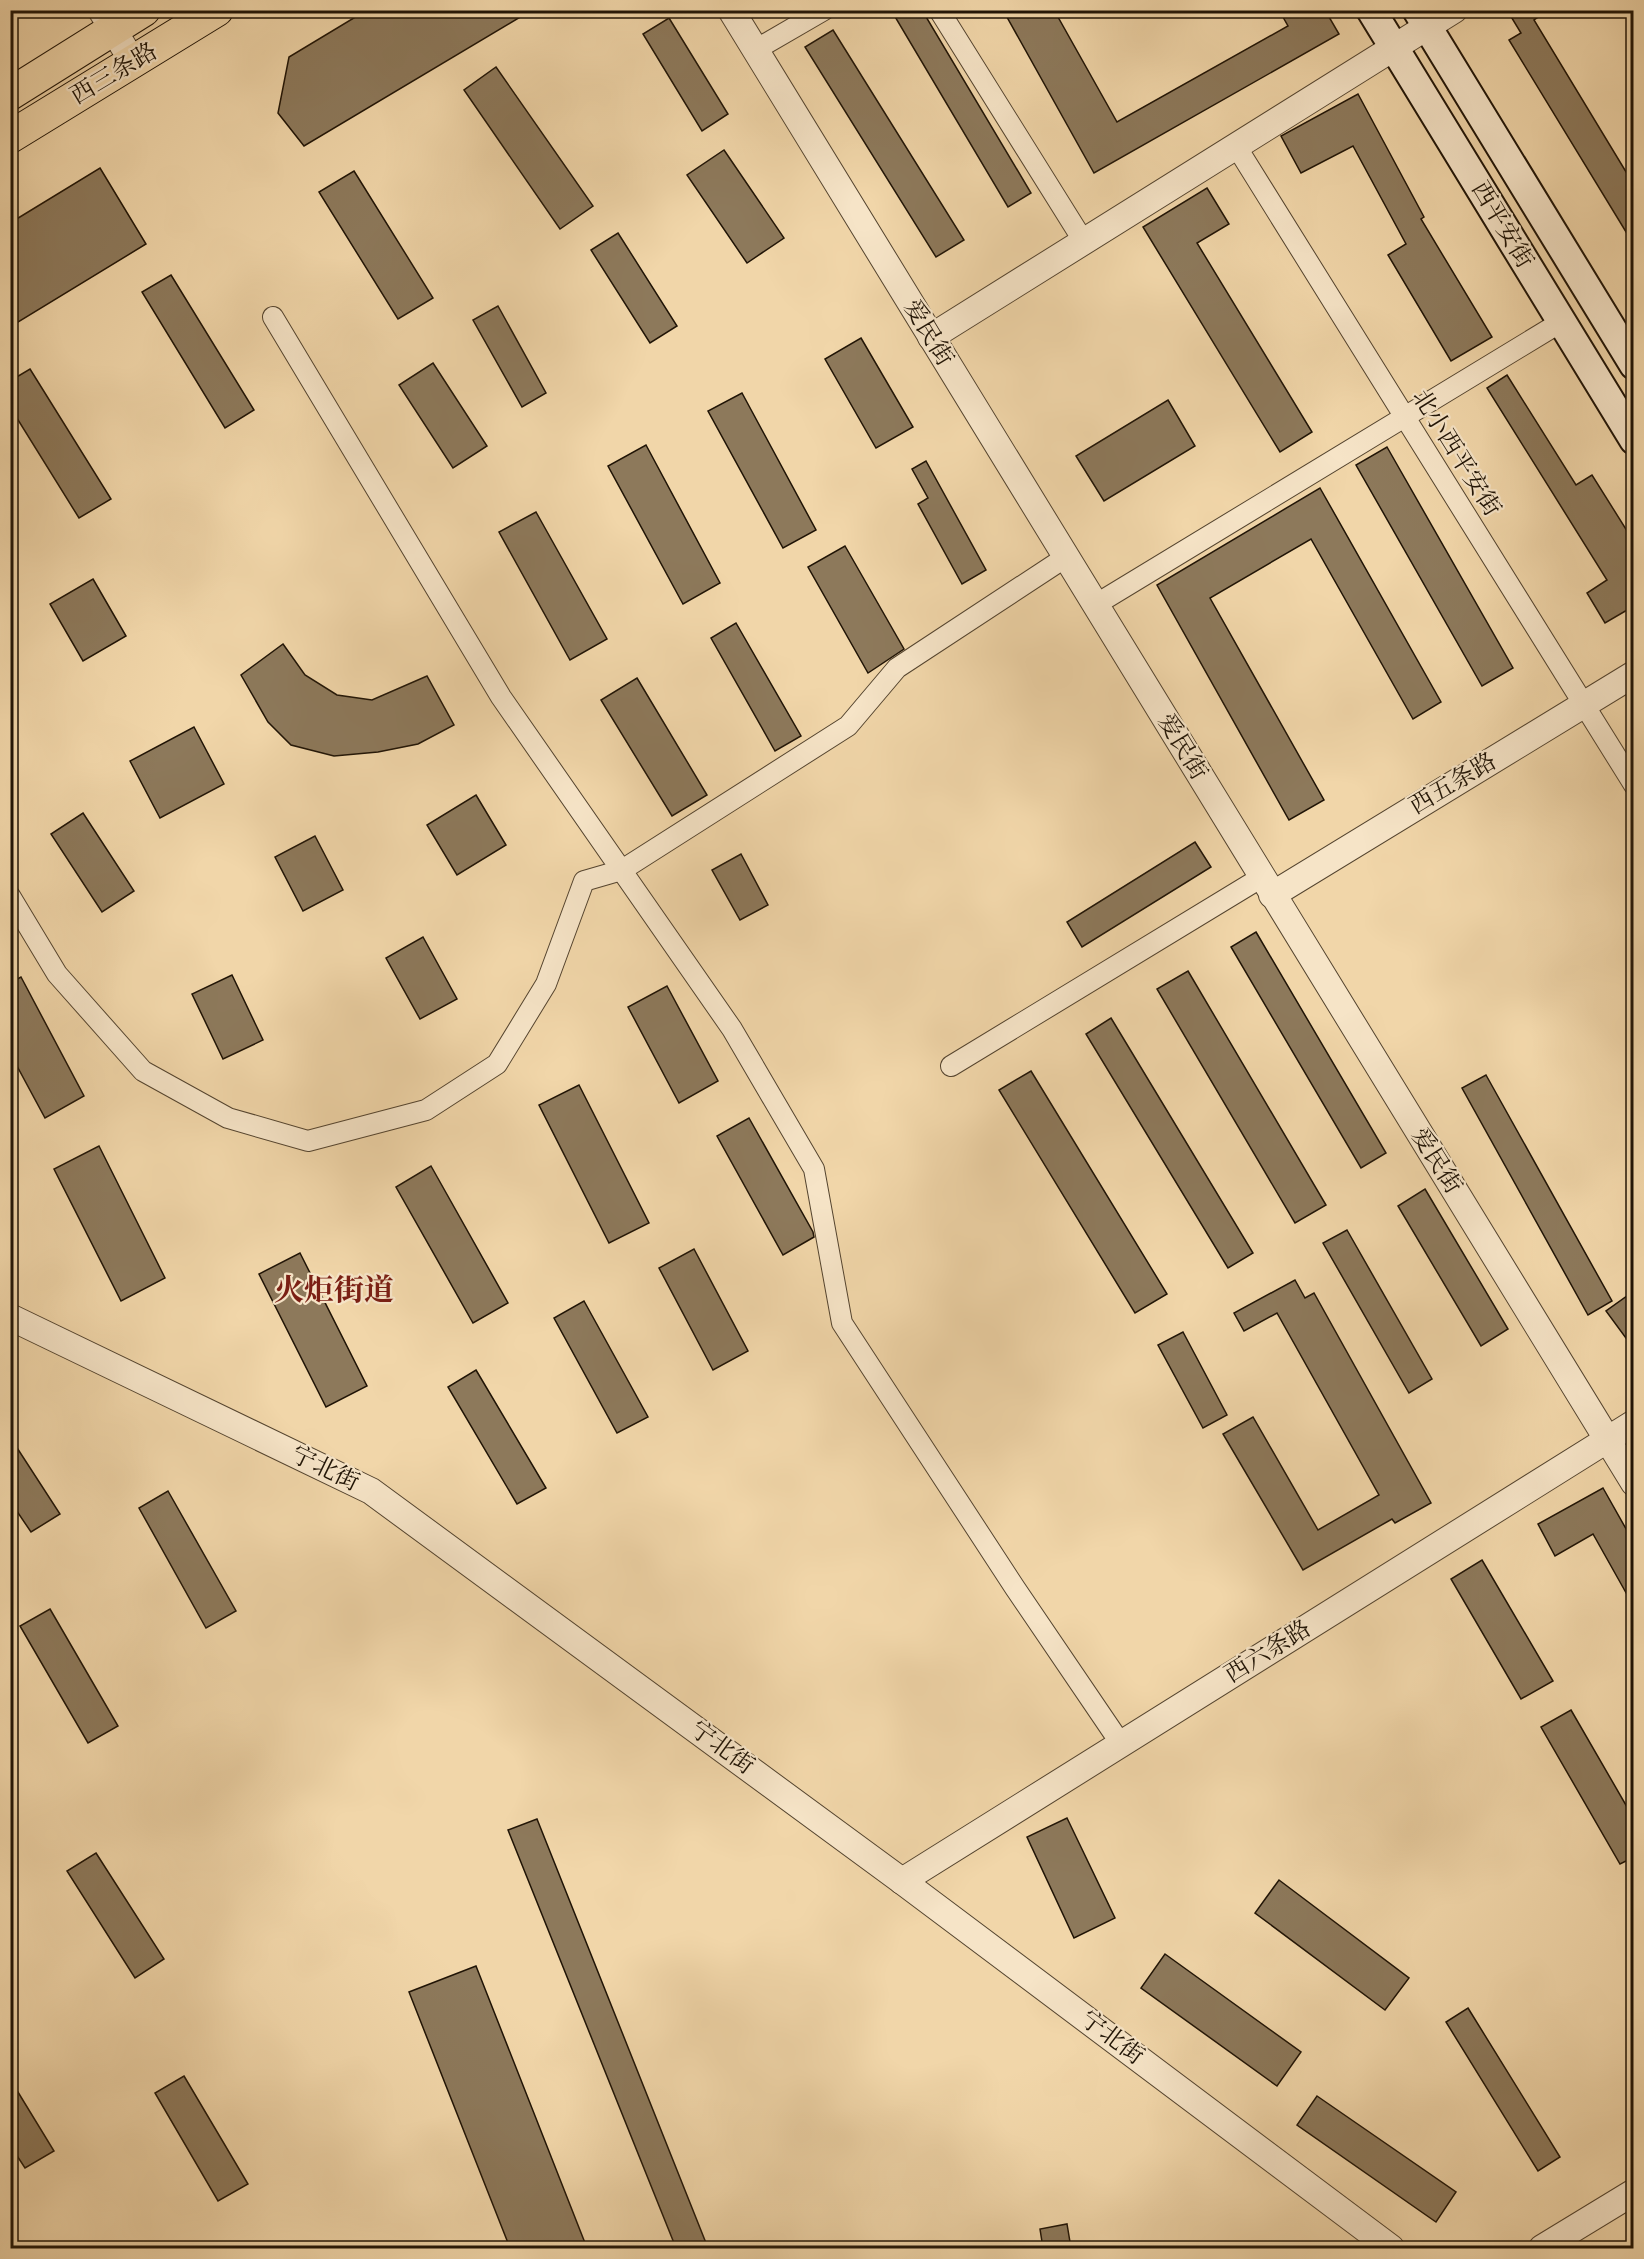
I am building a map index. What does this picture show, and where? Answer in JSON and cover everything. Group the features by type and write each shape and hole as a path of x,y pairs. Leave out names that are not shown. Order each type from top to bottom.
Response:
{"main road":[{"name":"西三条路","path":"10,94 107,20 144,10"},
{"name":"西三条路","path":"10,137 217,10"},
{"name":"西平安街","path":"1371,10 1634,440"},
{"name":"西平安街","path":"1422,19 1634,365"}],"street":[{"name":"爱民街","path":"731,10 1634,1483"},
{"path":"755,50 824,10"},
{"path":"939,10 1084,242"},
{"path":"931,337 1394,48 1422,19 1454,10"},
{"path":"107,20 133,62"},
{"name":"北小西平安街","path":"1236,146 1634,785"},
{"path":"273,317 501,697 732,1029 814,1169 842,1323 1015,1588 1121,1744"},
{"path":"1095,605 1562,322"},
{"path":"10,896 57,974 143,1071 228,1118 308,1141 426,1110 497,1064 546,984 584,881 622,870 848,726 897,668 1066,557"},
{"name":"西五条路","path":"1267,886 1634,674"},
{"path":"951,1066 1267,886"},
{"name":"宁北街","path":"10,1317 371,1491 902,1881 1391,2248"},
{"name":"西六条路","path":"902,1881 1634,1423"},
{"path":"1542,2248 1634,2192"}],"building":[{"path":"367,10 532,10 304,146 278,113 289,57"},
{"path":"891,10 922,10 1031,193 1008,207"},
{"path":"1003,10 1054,10 1117,122 1288,26 1279,10 1325,10 1339,34 1094,173"},
{"path":"1507,10 1549,10 1534,20 1634,185 1634,245 1509,40 1521,33"},
{"path":"669,18 728,114 702,131 643,34"},
{"path":"833,30 964,240 936,257 805,47"},
{"path":"496,67 593,206 560,229 464,90"},
{"path":"1358,94 1424,217 1421,219 1492,337 1451,361 1388,255 1406,244 1353,146 1301,173 1281,136"},
{"path":"724,150 784,238 747,263 687,175"},
{"path":"100,168 146,244 10,327 10,223"},
{"path":"354,171 433,298 398,319 319,192"},
{"path":"1207,188 1229,224 1197,243 1312,432 1280,452 1143,227"},
{"path":"618,233 677,326 650,343 591,250"},
{"path":"171,275 254,410 225,428 142,292"},
{"path":"498,306 546,393 522,407 473,320"},
{"path":"861,338 913,427 876,448 825,359"},
{"path":"433,363 487,446 453,468 399,385"},
{"path":"30,369 111,499 79,518 10,407 10,381"},
{"path":"1507,375 1576,485 1592,475 1634,542 1634,606 1605,623 1587,593 1607,580 1487,388"},
{"path":"742,393 816,530 783,548 708,411"},
{"path":"1168,400 1195,446 1104,501 1076,456"},
{"path":"646,445 720,583 683,604 608,466"},
{"path":"1387,447 1513,668 1482,686 1356,465"},
{"path":"926,461 986,570 962,584 918,504 928,498 912,469"},
{"path":"1320,488 1441,702 1413,719 1311,539 1210,598 1324,800 1289,820 1157,585"},
{"path":"536,512 607,639 570,660 499,532"},
{"path":"845,546 904,649 868,673 808,567"},
{"path":"93,579 126,636 83,661 50,604"},
{"path":"736,623 801,736 775,751 711,638"},
{"path":"283,644 305,675 337,695 372,700 427,676 454,725 418,744 378,752 334,756 291,745 268,722 241,675"},
{"path":"637,678 707,795 672,816 601,700"},
{"path":"194,727 224,784 160,818 130,761"},
{"path":"476,795 506,845 457,875 427,825"},
{"path":"83,813 134,891 102,912 51,834"},
{"path":"315,836 343,890 303,911 275,857"},
{"path":"1195,842 1211,867 1082,947 1067,922"},
{"path":"741,854 768,905 740,920 712,870"},
{"path":"1256,932 1386,1153 1361,1168 1231,947"},
{"path":"423,937 457,999 420,1019 386,958"},
{"path":"1188,971 1326,1205 1295,1223 1157,989"},
{"path":"232,975 263,1040 223,1059 192,994"},
{"path":"21,977 84,1096 45,1118 10,1053 10,983"},
{"path":"667,986 718,1081 679,1103 628,1007"},
{"path":"1111,1018 1253,1253 1228,1268 1086,1034"},
{"path":"1031,1071 1167,1294 1135,1313 999,1090"},
{"path":"1486,1075 1612,1301 1588,1315 1462,1088"},
{"path":"579,1085 649,1223 609,1243 539,1105"},
{"path":"749,1118 813,1232 814,1237 783,1255 717,1136"},
{"path":"99,1146 165,1278 121,1301 54,1169"},
{"path":"431,1166 508,1303 473,1323 396,1187"},
{"path":"1425,1189 1508,1329 1481,1346 1398,1206"},
{"path":"1347,1230 1432,1379 1409,1393 1323,1243"},
{"path":"694,1249 748,1351 713,1370 659,1268"},
{"path":"300,1253 367,1386 326,1407 259,1274"},
{"path":"1295,1280 1305,1298 1314,1293 1431,1503 1395,1523 1392,1519 1303,1570 1223,1434 1253,1417 1318,1530 1379,1495 1277,1313 1244,1331 1234,1313"},
{"path":"1634,1291 1634,1349 1606,1311"},
{"path":"584,1301 648,1417 617,1433 554,1318"},
{"path":"1183,1332 1227,1415 1203,1428 1158,1345"},
{"path":"476,1370 546,1488 517,1504 448,1387"},
{"path":"10,1437 60,1514 31,1532 10,1501"},
{"path":"1603,1488 1634,1543 1634,1607 1593,1534 1555,1556 1538,1524"},
{"path":"168,1491 236,1611 206,1628 139,1508"},
{"path":"1482,1560 1553,1681 1521,1699 1451,1579"},
{"path":"50,1609 118,1726 88,1743 20,1626"},
{"path":"1571,1710 1634,1819 1634,1857 1620,1864 1541,1727"},
{"path":"1067,1818 1115,1918 1074,1938 1027,1837"},
{"path":"537,1819 708,2248 676,2248 508,1830"},
{"path":"96,1853 164,1959 135,1978 67,1871"},
{"path":"1279,1880 1409,1978 1385,2010 1255,1913"},
{"path":"1165,1954 1301,2052 1277,2086 1141,1988"},
{"path":"476,1966 587,2248 510,2248 409,1992"},
{"path":"1468,2008 1560,2157 1538,2171 1446,2022"},
{"path":"184,2076 248,2184 218,2201 155,2093"},
{"path":"10,2079 54,2151 25,2168 10,2145"},
{"path":"1317,2096 1456,2192 1436,2222 1297,2125"},
{"path":"1067,2224 1071,2248 1043,2248 1040,2229"}],"district":[{"name":"火炬街道","path":"334,1291"}]}
